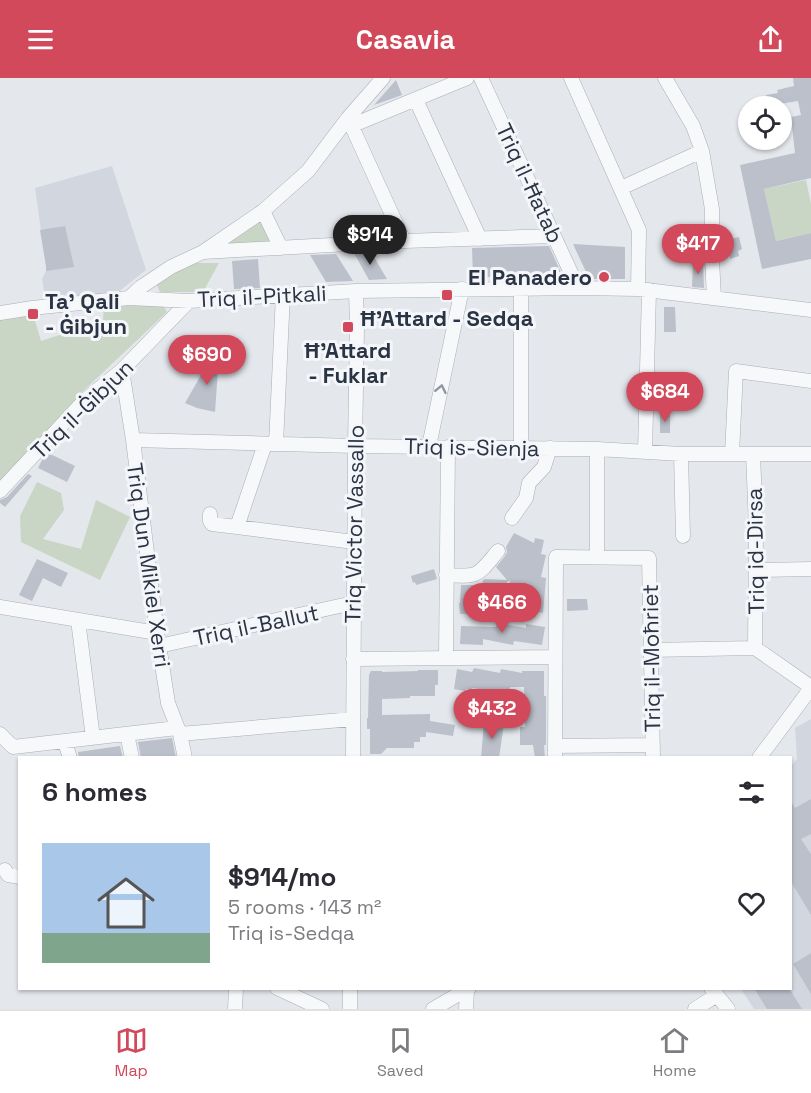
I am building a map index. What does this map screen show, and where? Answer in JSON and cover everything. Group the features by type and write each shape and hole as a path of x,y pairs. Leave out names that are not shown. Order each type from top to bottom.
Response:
{"street":[{"path":"129,298 171,267 203,252 263,211 308,171 350,122 383,78"},
{"path":"350,122 416,100 467,78"},
{"name":"Triq il-Ħatab","path":"481,78 578,288"},
{"path":"665,78 693,126 702,151 712,209 714,298"},
{"path":"577,80 639,230 644,290 645,452"},
{"path":"416,100 480,239"},
{"path":"350,122 404,241"},
{"path":"621,188 702,151"},
{"path":"263,211 280,248"},
{"path":"203,252 404,241 554,236"},
{"name":"Triq il-Pitkali","path":"0,313 129,298 189,301 356,291 578,288 644,290 810,313"},
{"path":"429,446 462,289"},
{"path":"521,289 521,448"},
{"name":"Triq Victor Vassallo","path":"353,756 356,291"},
{"path":"237,527 271,444 283,294"},
{"name":"Triq il-Ġibjun","path":"0,491 85,399 123,370 189,301"},
{"name":"Triq Dun Mikiel Xerri","path":"123,370 168,703 179,731 185,756"},
{"path":"732,454 736,371 811,381"},
{"name":"Triq is-Sienja","path":"133,440 355,446 597,448 681,454 811,454"},
{"path":"446,657 448,447"},
{"path":"512,518 526,498 529,483 544,467 550,448"},
{"path":"597,448 597,557 556,557 555,752 653,751"},
{"path":"681,454 683,536"},
{"name":"Triq id-Dirsa","path":"753,454 757,570 755,648"},
{"path":"210,514 212,524 354,542"},
{"path":"446,575 475,576 498,551"},
{"name":"Triq il-Moħriet","path":"597,557 650,558 653,751"},
{"path":"757,570 811,569"},
{"name":"Triq il-Ballut","path":"158,639 353,603"},
{"path":"0,607 78,620 158,639"},
{"path":"78,620 93,738"},
{"path":"650,650 755,648 811,688 760,756"},
{"path":"353,658 555,657"},
{"path":"0,734 14,747 127,734 353,719"},
{"path":"127,734 132,756"},
{"path":"64,742 69,756"},
{"path":"5,870 8,875 18,877"},
{"path":"235,1009 236,990"},
{"path":"281,990 322,1009"},
{"path":"350,990 350,1009"},
{"path":"433,1009 466,990"},
{"path":"466,1009 468,990"},
{"path":"695,1009 714,992 728,1009"}],"shaded area":[{"path":"112,166 146,270 118,292 46,302 42,279 46,266 35,188"},
{"path":"811,719 811,1009 754,1009 742,990 792,990 792,765 797,759 795,728"}],"green space":[{"path":"806,180 811,204 811,233 776,241 764,189"},
{"path":"263,218 273,243 225,243"},
{"path":"193,263 219,263 203,292 160,292 156,283"},
{"path":"162,304 167,312 79,395 74,404 0,481 0,319 33,314 41,341 103,321 104,305"},
{"path":"37,482 61,493 64,510 43,539 81,549 96,500 130,517 100,580 21,542 20,516"}],"building":[{"path":"793,78 811,78 811,178 764,189 776,241 811,233 811,259 762,269 740,165 795,153 792,117 801,115 798,101 792,102 792,96 766,95 794,86"},
{"path":"396,80 402,95 374,105"},
{"path":"65,226 74,267 46,271 40,230"},
{"path":"739,237 742,249 738,251 739,256 730,259 726,240"},
{"path":"573,244 625,247 625,279 591,279"},
{"path":"549,246 563,277 473,277 472,248"},
{"path":"371,252 387,279 369,280 354,253"},
{"path":"336,254 353,281 326,282 310,255"},
{"path":"258,259 260,288 234,289 232,261"},
{"path":"693,261 703,261 704,288 692,287"},
{"path":"664,307 675,307 676,332 664,332"},
{"path":"220,342 215,412 185,403"},
{"path":"660,413 670,413 670,433 660,433"},
{"path":"48,453 75,466 67,482 38,468"},
{"path":"28,474 32,476 5,507 0,503 0,500 7,497"},
{"path":"514,533 534,543 535,538 544,540 541,554 546,555 541,577 546,578 543,613 509,606 510,598 507,598 510,580 492,593 481,593 482,613 460,614 461,585 482,585 485,579 507,580 496,567 505,556 506,547"},
{"path":"37,559 68,573 61,587 43,578 32,601 19,595"},
{"path":"434,569 437,579 416,585 415,582 413,583 411,576"},
{"path":"567,599 587,599 588,610 567,611"},
{"path":"497,623 526,628 526,624 545,627 542,645 514,641 513,645 483,639 483,645 460,644 461,626 496,627"},
{"path":"474,668 500,673 501,669 522,673 522,671 544,671 545,756 535,756 533,745 520,745 520,727 525,727 524,687 510,687 507,702 485,698 486,690 454,689 457,669 472,672"},
{"path":"438,670 435,696 382,699 382,715 430,714 430,721 455,725 453,736 426,732 426,737 420,737 420,742 414,742 414,748 387,748 381,754 370,754 370,729 367,729 367,718 371,671"},
{"path":"484,722 504,724 499,756 481,756"},
{"path":"172,738 176,756 141,756 138,742"},
{"path":"120,746 122,756 79,756 78,752"},
{"path":"811,799 811,834 801,839 811,854 811,915 792,883 792,803 795,808"},
{"path":"811,953 811,994 793,964"},
{"path":"755,990 790,990 802,1009 767,1009"}],"place":[{"name":"El Panadero","path":"604,277"},
{"name":"Ħ'Attard - Sedqa","path":"447,295"},
{"name":"Ta' Qali - Ġibjun","path":"33,314"},
{"name":"Ħ'Attard - Fuklar","path":"348,327"}]}
